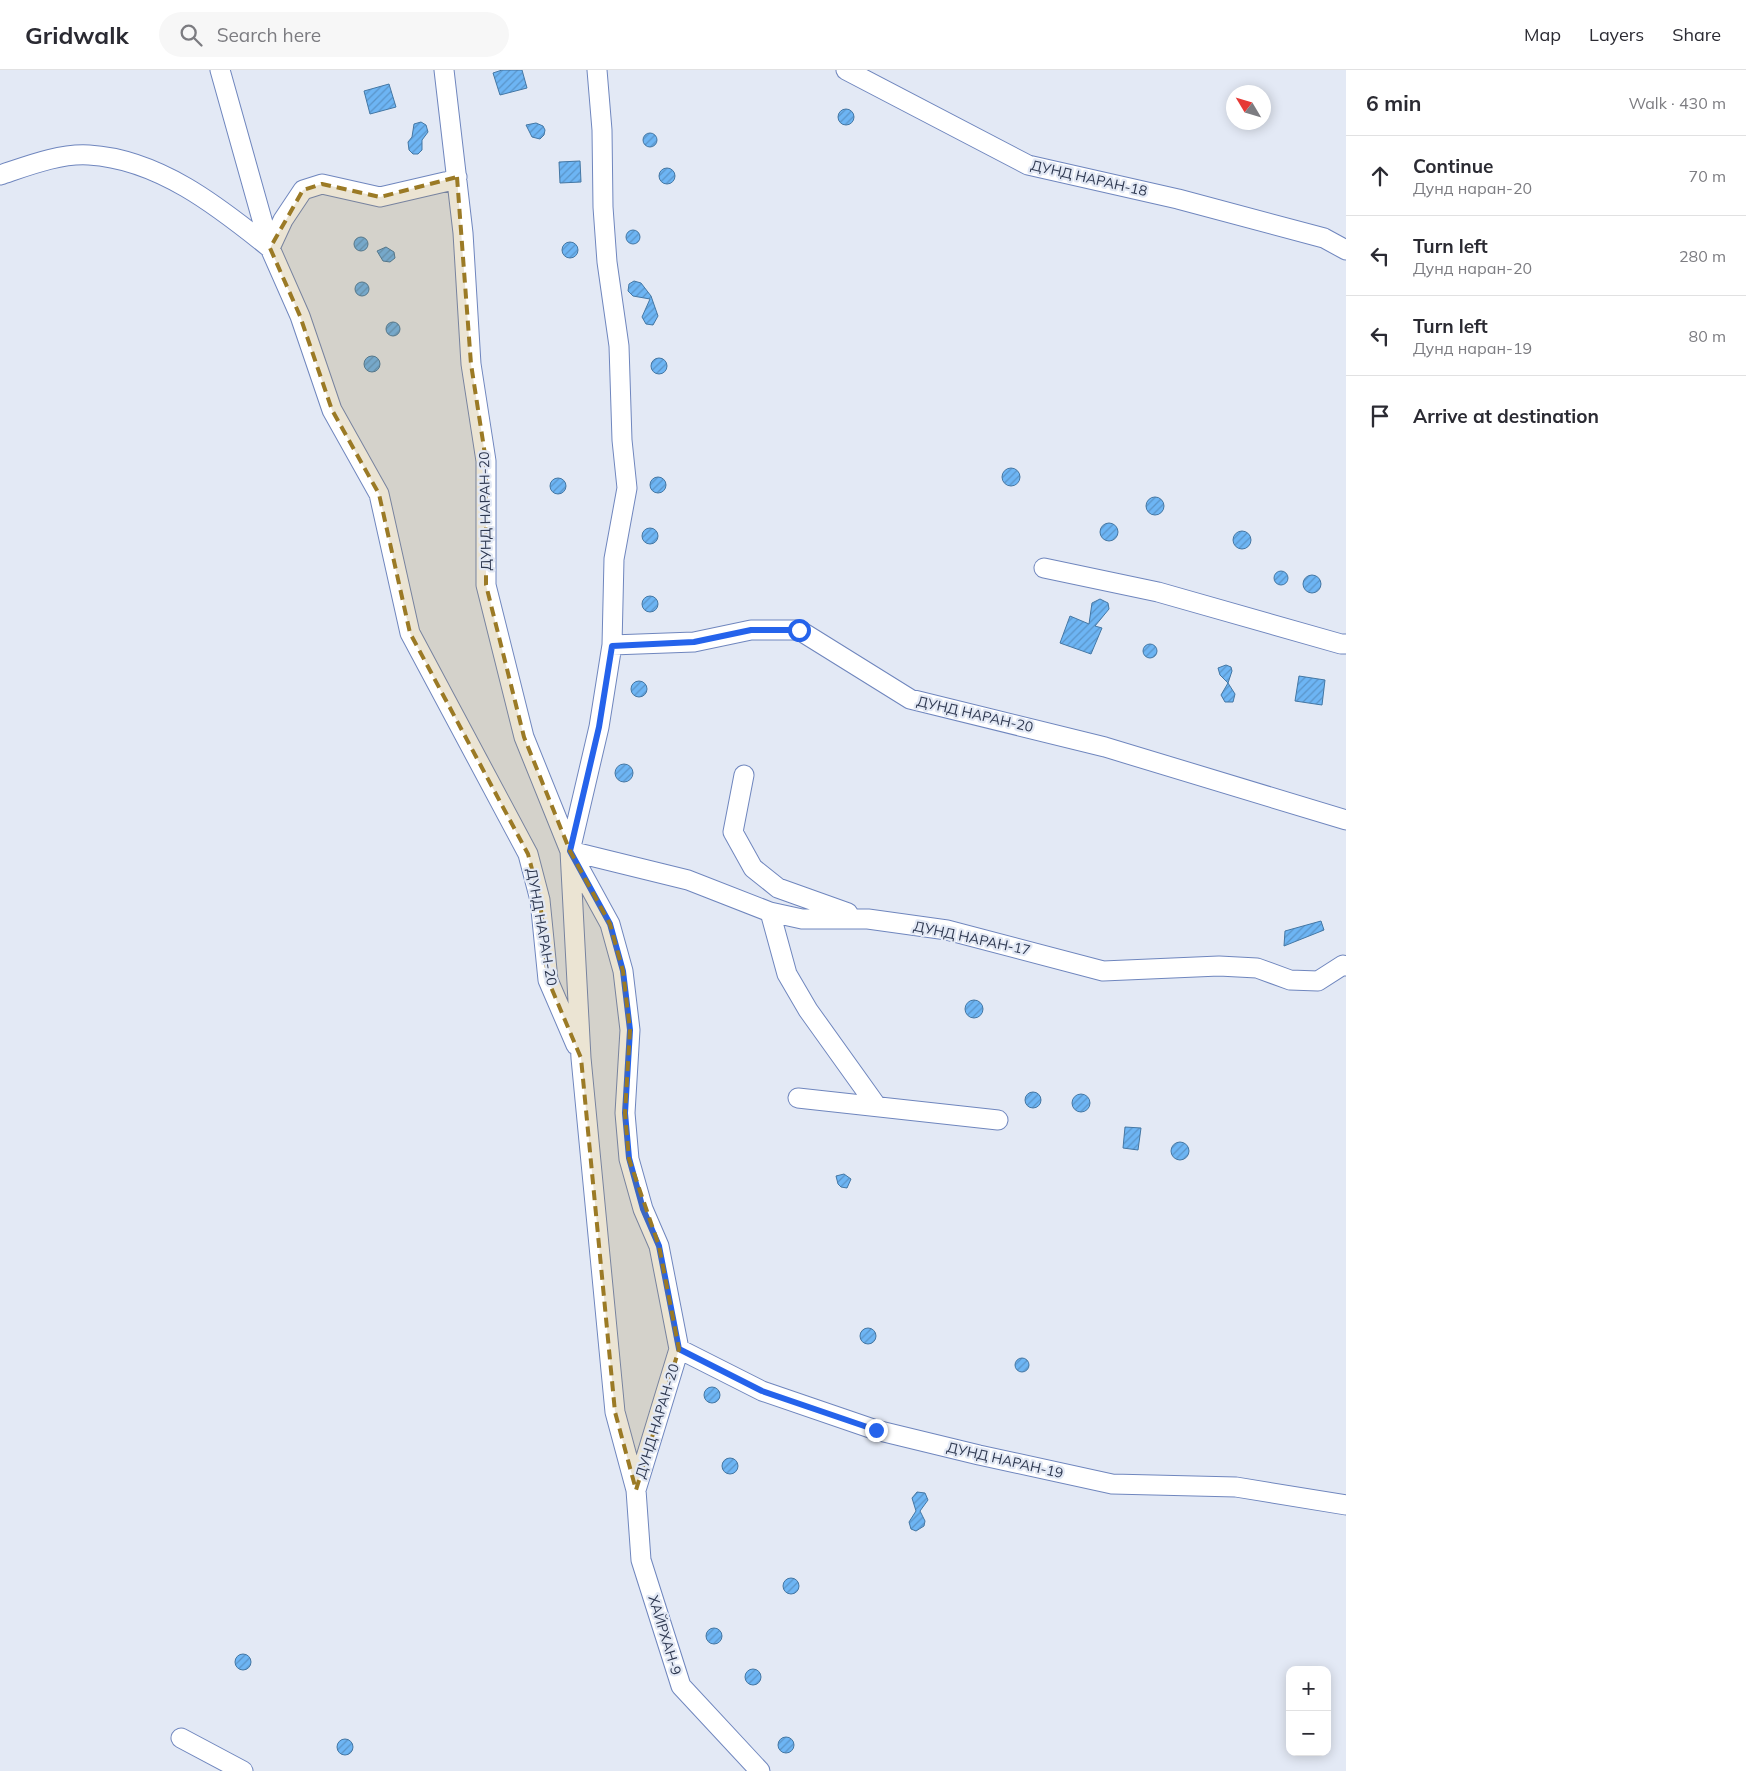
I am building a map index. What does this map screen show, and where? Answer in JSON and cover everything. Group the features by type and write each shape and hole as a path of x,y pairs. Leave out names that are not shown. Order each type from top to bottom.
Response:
{"street":[{"name":"ДУНД НАРАН-20","path":"220,70 270,248 300,316 332,410 379,494 410,633 528,854 540,900 548,980 581,1058"},
{"name":"ДУНД НАРАН-20","path":"444,70 463,233 472,364 486,461 486,585 524,737 570,851 610,924 623,971 630,1030 625,1113 629,1158 643,1209 659,1246 679,1349 636,1490 641,1560"},
{"path":"597,70 602,130 603,207 607,262 619,346 622,440 627,488 614,559 612,646 599,727 570,851 581,1058 615,1412 636,1490"},
{"name":"ДУНД НАРАН-18","path":"846,70 1028,165 1178,199 1324,238 1346,250"},
{"path":"0,175 66,157 88,155 119,160 157,171 230,216 270,248 283,220 303,190 322,184 380,197 450,181 457,177"},
{"path":"1044,568 1158,592 1346,644"},
{"name":"ДУНД НАРАН-20","path":"612,646 694,642 751,630 799,630 910,699 1105,747 1227,786 1346,820"},
{"path":"744,775 733,832 753,868 778,888 824,906 868,919"},
{"name":"ДУНД НАРАН-17","path":"570,851 688,880 770,912 802,920 868,919 947,930 1103,971 1219,966 1257,968 1290,980 1318,981 1343,965 1346,966"},
{"path":"770,912 787,974 808,1010 876,1105"},
{"path":"798,1098 876,1105 998,1120"},
{"name":"ДУНД НАРАН-19","path":"679,1349 762,1391 876,1430 979,1455 1112,1484 1236,1487 1346,1505"},
{"name":"ХАЙРХАН-9","path":"641,1560 680,1686 760,1771"},
{"path":"181,1738 243,1771"}],"highlighted area":[{"path":"457,177 471,364 486,461 486,585 524,737 570,851 610,924 623,971 630,1030 625,1113 629,1159 659,1246 679,1349 636,1490 615,1412 581,1058 548,980 540,900 528,854 410,633 379,494 332,410 300,316 270,248 303,190 322,184 380,197"}],"building":[{"path":"502,70 522,70 527,88 500,95 493,73"},
{"path":"389,84 396,107 370,114 364,91"},
{"path":"846,109 854,117 846,125 838,117"},
{"path":"421,122 426,125 428,132 422,140 422,150 418,154 413,154 409,150 408,142 412,137 414,124"},
{"path":"536,123 543,126 545,130 544,135 540,139 532,137 526,125"},
{"path":"647,133 653,133 657,140 653,147 647,147 643,143 643,137"},
{"path":"580,161 581,182 560,183 559,162"},
{"path":"667,168 675,176 667,184 659,176"},
{"path":"630,230 636,230 640,237 636,244 630,244 626,240 626,234"},
{"path":"358,237 364,237 368,244 364,251 358,251 354,247 354,241"},
{"path":"570,242 578,250 570,258 562,250"},
{"path":"386,247 394,252 395,258 390,262 383,261 377,251"},
{"path":"634,281 641,283 651,296 658,316 653,325 646,324 642,317 650,299 633,296 628,291 629,284"},
{"path":"359,282 365,282 369,289 365,296 359,296 355,292 355,286"},
{"path":"390,322 396,322 400,329 396,336 390,336 386,332 386,326"},
{"path":"372,356 380,364 372,372 364,364"},
{"path":"659,358 665,360 667,366 665,372 659,374 653,372 651,366 653,360"},
{"path":"1007,468 1015,468 1020,473 1018,484 1007,486 1002,481 1002,473"},
{"path":"655,477 661,477 666,482 664,491 655,493 650,488 650,482"},
{"path":"555,478 561,478 566,483 564,492 555,494 550,489 550,483"},
{"path":"1151,497 1159,497 1164,502 1162,513 1151,515 1146,510 1146,502"},
{"path":"1105,523 1113,523 1118,528 1116,539 1105,541 1100,536 1100,528"},
{"path":"650,528 658,536 650,544 642,536"},
{"path":"1238,531 1246,531 1251,536 1249,547 1238,549 1233,544 1233,536"},
{"path":"1278,571 1284,571 1288,578 1284,585 1278,585 1274,581 1274,575"},
{"path":"1312,575 1318,578 1321,584 1318,590 1312,593 1306,590 1303,584 1306,578"},
{"path":"647,596 653,596 658,601 656,610 647,612 642,607 642,601"},
{"path":"1100,599 1108,603 1109,609 1095,626 1102,628 1091,654 1060,643 1070,616 1089,624 1092,603"},
{"path":"1147,644 1153,644 1157,651 1153,658 1147,658 1143,654 1143,648"},
{"path":"1226,665 1231,667 1232,671 1228,683 1220,675 1218,668"},
{"path":"1299,676 1325,680 1322,705 1295,701"},
{"path":"636,681 642,681 647,686 645,695 636,697 631,692 631,686"},
{"path":"1228,683 1235,694 1233,702 1225,702 1221,695"},
{"path":"620,764 628,764 633,769 631,780 620,782 615,777 615,769"},
{"path":"1321,921 1324,930 1284,946 1285,931"},
{"path":"974,1000 980,1003 983,1009 980,1015 974,1018 968,1015 965,1009 968,1003"},
{"path":"1030,1092 1036,1092 1041,1097 1039,1106 1030,1108 1025,1103 1025,1097"},
{"path":"1081,1094 1087,1097 1090,1103 1087,1109 1081,1112 1075,1109 1072,1103 1075,1097"},
{"path":"1125,1127 1141,1128 1138,1150 1123,1148"},
{"path":"1180,1142 1186,1145 1189,1151 1186,1157 1180,1160 1174,1157 1171,1151 1174,1145"},
{"path":"844,1174 851,1179 847,1188 841,1187 838,1184 836,1176"},
{"path":"868,1328 876,1336 868,1344 860,1336"},
{"path":"1019,1358 1025,1358 1029,1365 1025,1372 1019,1372 1015,1368 1015,1362"},
{"path":"709,1387 715,1387 720,1392 718,1401 709,1403 704,1398 704,1392"},
{"path":"727,1458 733,1458 738,1463 736,1472 727,1474 722,1469 722,1463"},
{"path":"917,1492 925,1493 928,1500 920,1511 925,1521 924,1526 916,1531 911,1529 909,1522 916,1511 912,1498"},
{"path":"788,1578 794,1578 799,1583 797,1592 788,1594 783,1589 783,1583"},
{"path":"711,1628 717,1628 722,1633 720,1642 711,1644 706,1639 706,1633"},
{"path":"240,1654 246,1654 251,1659 249,1668 240,1670 235,1665 235,1659"},
{"path":"750,1669 756,1669 761,1674 759,1683 750,1685 745,1680 745,1674"},
{"path":"786,1737 792,1739 794,1745 792,1751 786,1753 780,1751 778,1745 780,1739"},
{"path":"342,1739 348,1739 353,1744 351,1753 342,1755 337,1750 337,1744"}],"route":[{"path":"799,630 751,630 694,642 612,646 599,727 570,851 610,924 623,971 630,1030 625,1113 629,1158 643,1209 659,1246 679,1349 762,1391 876,1430"}]}
